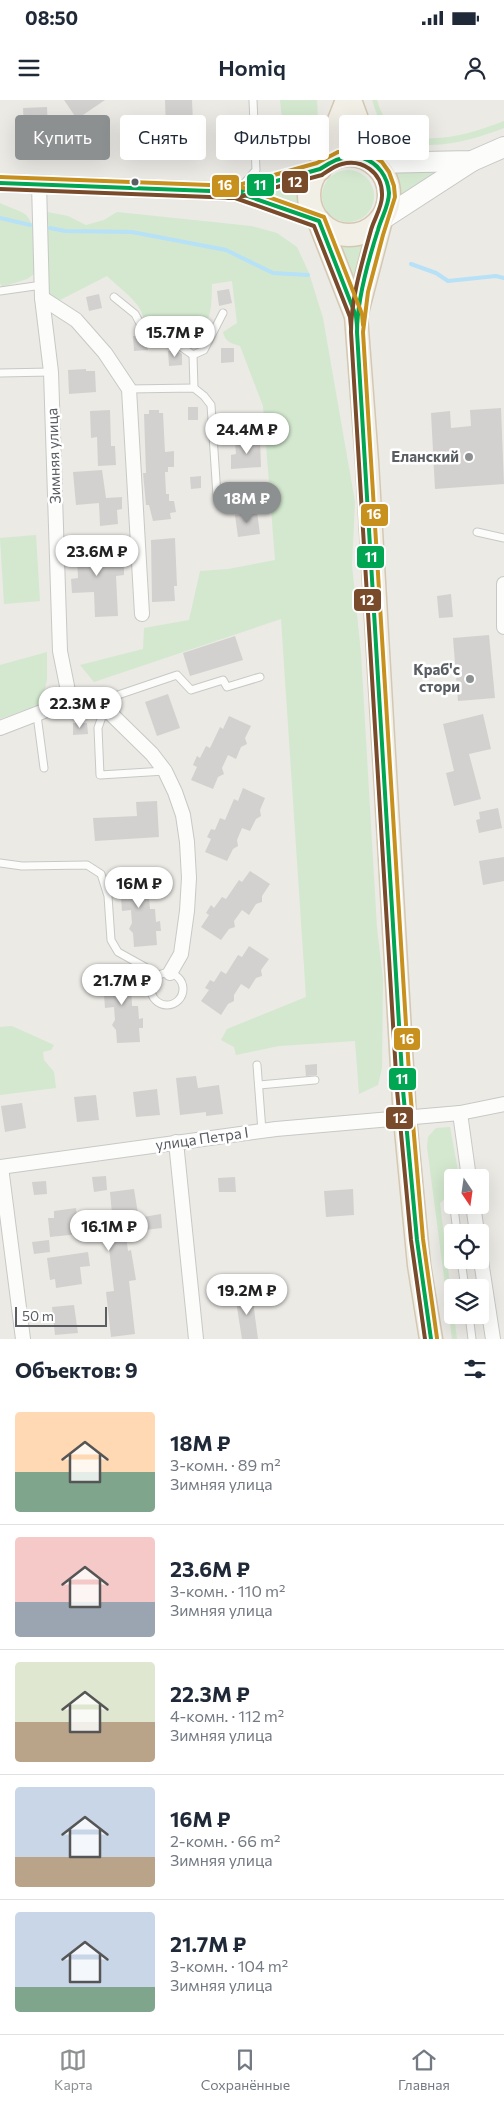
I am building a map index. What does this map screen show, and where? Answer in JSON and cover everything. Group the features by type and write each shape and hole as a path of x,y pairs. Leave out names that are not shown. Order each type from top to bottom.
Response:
{"main road":[{"path":"348,100 373,163 386,180 389,190 389,200 381,220 356,316"},
{"path":"320,169 348,100"},
{"path":"319,221 333,231 350,235 362,233 472,161 504,147"},
{"path":"431,1339 419,1265 405,1119 368,480 356,316 319,221 313,212 310,201 310,189 313,178 320,169 328,162 345,156 362,158 373,163 472,161"}],"street":[{"path":"236,192 320,169"},
{"path":"0,183 236,192 319,221"},
{"name":"Зимняя улица","path":"39,183 42,292 51,372 60,651 70,701"},
{"path":"42,292 76,320 105,353 129,389 142,614"},
{"path":"504,584 504,627"},
{"path":"0,728 70,701 105,708 152,754 165,771 183,815 189,878 181,954 170,974"},
{"name":"улица Петра I","path":"0,1167 262,1130 405,1119 460,1113 504,1104"},
{"path":"460,1113 468,1169"},
{"path":"176,1142 196,1339"},
{"path":"0,1167 23,1339"},
{"path":"482,1269 492,1339"}],"lane":[{"path":"236,192 256,170 253,100"},
{"path":"0,291 42,292"},
{"path":"114,297 135,314 143,329 158,338 180,346 193,355"},
{"path":"193,355 204,350 223,313"},
{"path":"193,355 194,388"},
{"path":"0,374 51,372"},
{"path":"129,389 194,388 204,396 210,405 217,496"},
{"path":"477,532 504,538"},
{"path":"165,771 100,775 98,728 105,708 115,696 177,674 191,690 223,680 227,687 260,677"},
{"path":"37,715 44,768"},
{"path":"0,864 22,866 87,865 101,874 106,884 108,896 111,940 118,952 145,966 156,978"},
{"path":"165,973 179,978 183,987 182,997 173,1004 162,1005 154,998 151,988 156,978 165,973"},
{"path":"257,1065 262,1130"},
{"path":"259,1085 315,1080"},
{"path":"470,1324 472,1339"}],"green space":[{"path":"280,100 317,100 318,115 281,115"},
{"path":"372,100 377,100 384,115 378,115"},
{"path":"504,121 504,128 475,138 429,145 429,138 450,137 469,133"},
{"path":"393,169 438,172 402,198"},
{"path":"348,170 358,172 366,178 372,186 374,196 372,206 366,214 358,220 348,222 338,220 330,214 324,206 322,196 324,186 330,178 338,172"},
{"path":"300,184 299,205 257,193"},
{"path":"0,203 26,215 34,228 37,243 34,274 27,279 2,287 0,283"},
{"path":"47,212 68,216 86,225 104,220 117,212 251,226 277,233 297,247 309,273 323,318 355,502 352,565 361,654 377,928 383,979 382,1068 378,1085 359,1094 355,1041 279,1046 236,1055 234,1047 221,1040 227,1029 306,997 281,619 94,682 80,665 143,649 144,628 189,620 200,571 228,569 275,560 263,406 240,346 227,340 223,332 237,323 232,281 212,284 210,311 205,325 191,334 175,338 161,337 151,331 146,325 137,305 107,276 60,300 48,295"},
{"path":"365,245 354,286 336,246"},
{"path":"36,535 40,601 4,604 0,538"},
{"path":"47,652 47,680 41,704 0,719 0,665"},
{"path":"12,1026 54,1045 51,1050 43,1052 44,1060 54,1072 56,1088 0,1095 0,1027"},
{"path":"450,1127 458,1169 444,1169 444,1200 440,1203 444,1236 444,1269 448,1269 449,1279 444,1279 427,1147 428,1137 436,1128"},
{"path":"450,1324 455,1324 457,1339 452,1339"}],"building":[{"path":"64,100 105,100 83,115 74,115"},
{"path":"165,100 192,100 193,115 166,115"},
{"path":"47,107 47,115 23,115 23,108"},
{"path":"229,289 232,303 219,306 217,291"},
{"path":"99,294 102,308 89,311 86,297"},
{"path":"133,336 147,337 148,350 134,351"},
{"path":"221,348 234,348 234,362 221,363"},
{"path":"168,351 177,351 182,354 182,365 169,366"},
{"path":"86,369 86,371 95,371 96,392 69,394 68,370"},
{"path":"188,407 198,407 198,420 188,420"},
{"path":"501,408 504,484 435,489 431,413 450,411 451,428 471,426 470,410"},
{"path":"110,410 111,446 115,446 116,465 98,466 97,437 91,438 90,411"},
{"path":"149,410 159,410 159,413 163,413 165,452 174,451 174,467 168,467 168,472 165,472 166,494 169,494 169,501 174,501 176,512 170,513 171,519 153,521 149,505 146,505 143,473 146,473 144,414 149,414"},
{"path":"260,441 261,467 231,469 231,455 236,454 235,442"},
{"path":"102,470 106,498 122,497 122,509 117,510 118,524 100,526 99,503 76,505 73,472"},
{"path":"201,476 201,488 191,489 190,477"},
{"path":"257,512 260,534 238,537 235,515"},
{"path":"175,538 177,586 174,586 175,601 152,602 151,540"},
{"path":"76,539 86,539 86,543 107,542 109,565 124,564 124,575 116,576 118,616 95,617 94,592 72,593 71,579 78,578"},
{"path":"451,594 453,617 439,618 437,596"},
{"path":"489,635 495,698 458,701 453,638"},
{"path":"235,636 243,660 190,676 183,653"},
{"path":"168,694 180,728 157,736 145,702"},
{"path":"483,714 491,749 469,754 481,799 454,806 446,773 454,771 443,724"},
{"path":"229,716 251,726 245,738 247,744 241,747 236,759 228,755 222,768 224,774 218,777 213,789 191,780 197,767 193,765 197,756 200,758 206,746 210,748 220,727 223,729"},
{"path":"73,723 87,723 88,734 73,735"},
{"path":"243,788 265,798 260,810 261,816 256,819 250,831 242,828 237,840 238,846 233,849 227,861 205,852 211,839 207,837 211,829 215,830 220,818 225,820 234,799 238,801"},
{"path":"157,801 159,837 95,841 93,818 137,816 136,802"},
{"path":"498,808 502,828 479,833 476,820 480,819 479,812"},
{"path":"504,857 504,881 483,885 479,861"},
{"path":"250,871 270,884 262,896 262,902 256,904 249,915 242,910 234,921 235,927 229,929 221,940 201,927 209,915 206,913 211,905 214,908 222,897 226,899 239,880 242,882"},
{"path":"143,872 144,887 148,886 150,909 155,909 156,922 160,921 161,931 156,931 157,945 134,947 133,933 129,929 132,923 131,910 122,911 121,898 117,893 120,888 119,874"},
{"path":"249,946 269,959 261,970 262,976 256,978 249,989 241,984 234,995 234,1001 228,1004 221,1015 201,1001 209,990 205,988 210,980 214,982 221,971 226,974 238,955 242,957"},
{"path":"126,969 127,983 131,983 132,1006 138,1006 139,1019 143,1018 143,1028 139,1028 140,1042 117,1043 116,1030 112,1025 115,1020 114,1007 105,1008 104,994 100,990 103,984 102,971"},
{"path":"317,1064 317,1075 306,1076 305,1065"},
{"path":"196,1076 198,1088 219,1085 223,1114 206,1116 206,1112 180,1115 176,1078"},
{"path":"157,1089 160,1115 136,1117 133,1092"},
{"path":"96,1095 99,1120 77,1122 74,1097"},
{"path":"22,1103 26,1128 5,1132 1,1106"},
{"path":"106,1176 107,1190 94,1192 92,1177"},
{"path":"235,1177 236,1192 219,1192 218,1178"},
{"path":"46,1181 47,1194 34,1195 32,1182"},
{"path":"134,1189 140,1226 125,1227 128,1251 131,1250 136,1280 129,1281 135,1334 111,1337 106,1292 114,1291 107,1231 50,1237 48,1218 54,1218 54,1211 76,1208 77,1218 112,1214 110,1192"},
{"path":"353,1189 354,1215 326,1217 324,1191"},
{"path":"161,1214 162,1228 145,1230 143,1217"},
{"path":"49,1240 50,1252 34,1254 32,1242"},
{"path":"88,1252 90,1266 80,1267 82,1284 56,1288 55,1279 50,1280 47,1258"},
{"path":"252,1294 258,1339 242,1339 235,1295"},
{"path":"74,1305 78,1333 55,1335 52,1307"}],"waterway":[{"path":"0,218 30,225"},
{"path":"50,228 65,231 132,232 226,250 273,273 308,275"},
{"path":"411,264 436,273 448,281 496,276 504,278"}],"transit line":[{"name":"16","path":"0,177 235,186 317,163 338,152 360,151 372,155 382,162 389,172 394,186 395,197 368,292 363,332 410,1089 423,1239 437,1338"},
{"name":"11","path":"0,183 236,192 320,169 335,160 352,156 363,158 373,163 387,181 389,198 379,225 364,280 357,319 357,332 403,1090 417,1240 431,1339"},
{"name":"12","path":"0,189 236,198 322,175 336,166 349,163 363,165 370,169 379,179 382,194 381,203 371,230 355,293 351,332 397,1090 411,1240 425,1339"},
{"name":"16","path":"228,186 238,186 324,217 362,314 363,325"},
{"name":"11","path":"228,192 236,192 319,221 356,316 357,326"},
{"name":"12","path":"228,198 235,198 314,226 350,317 351,327"}],"place":[{"name":"Еланский","path":"469,457"},
{"name":"Краб'с стори","path":"470,679"}]}
